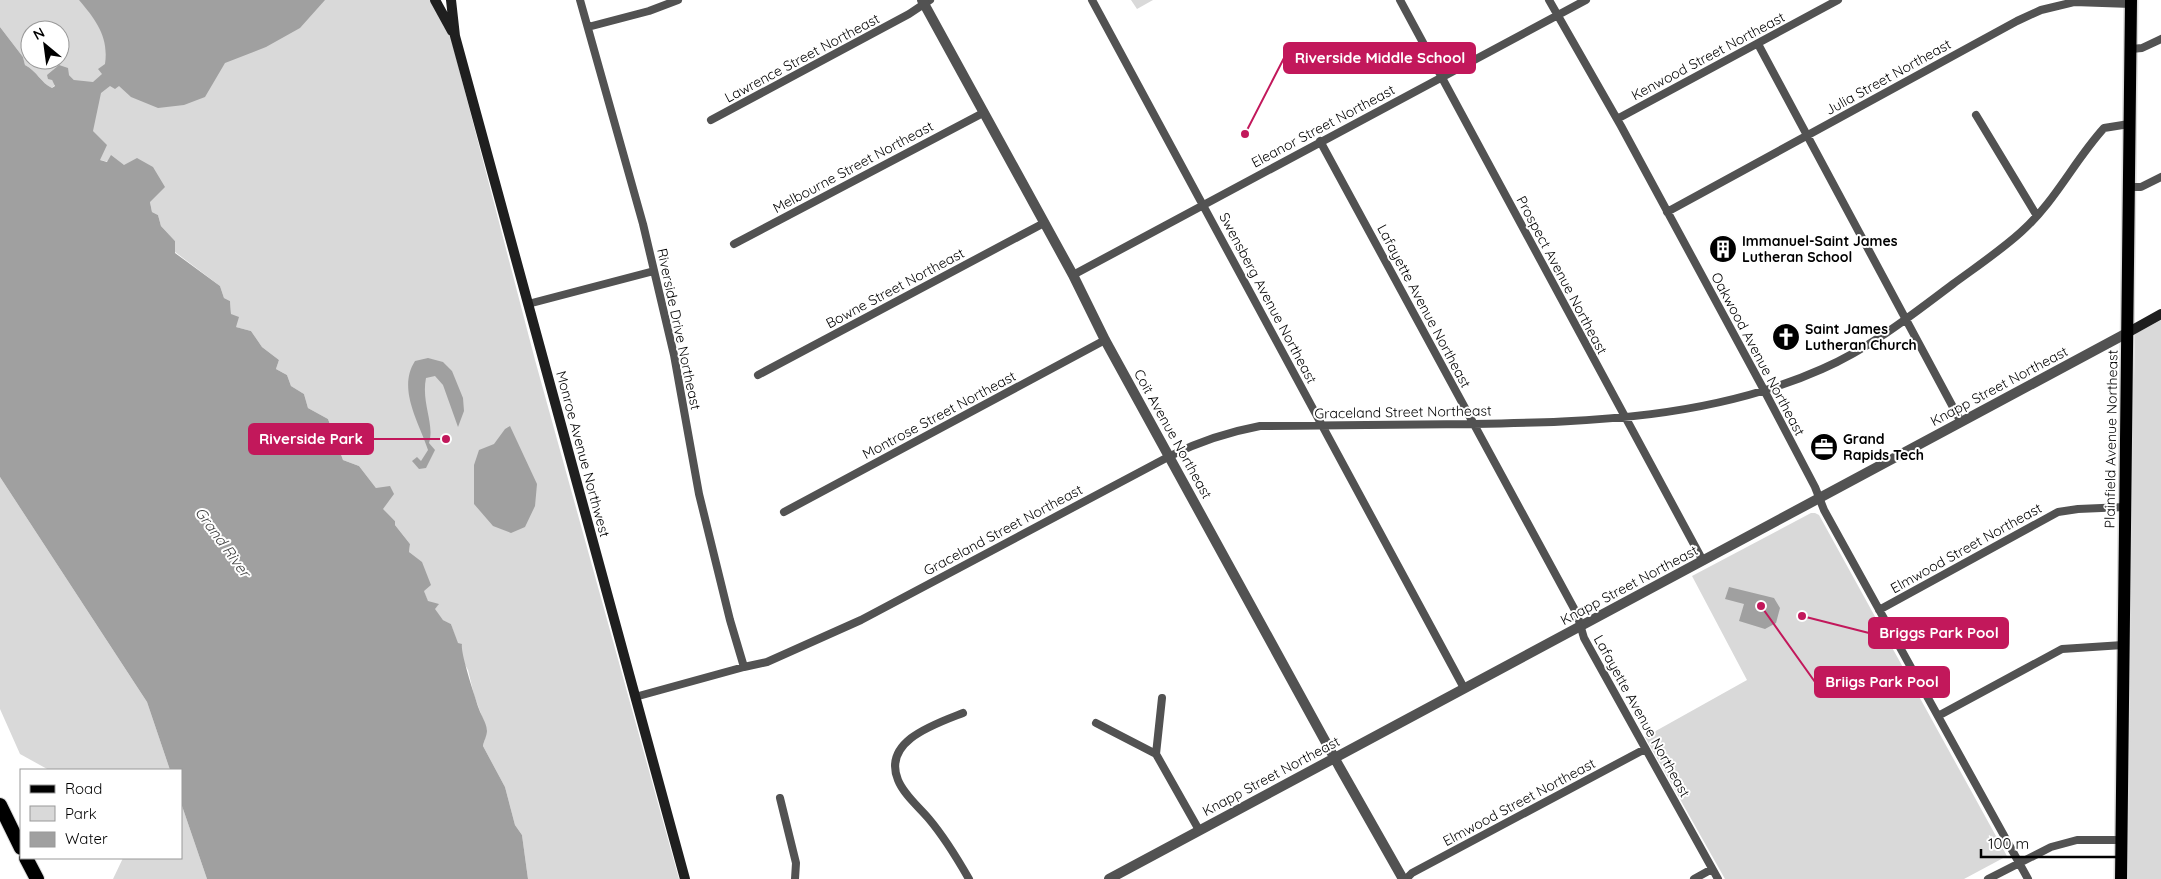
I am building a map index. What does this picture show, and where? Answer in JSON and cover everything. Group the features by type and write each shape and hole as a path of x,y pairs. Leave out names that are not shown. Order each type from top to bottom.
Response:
{"highway":[{"path":"0,804 20,846"},
{"path":"27,859 37,879"}],"main road":[{"name":"Monroe Avenue Northwest","path":"435,0 455,36"},
{"name":"Monroe Avenue Northwest","path":"451,0 455,36 685,879"},
{"name":"Plainfield Avenue Northeast","path":"2121,879 2131,2"},
{"name":"Knapp Street Northeast","path":"2127,333 2161,314"}],"street":[{"name":"Riverside Drive Northeast","path":"580,0 654,270 674,355 699,494 730,620 744,666"},
{"path":"588,28 649,11 678,0"},
{"name":"Swensberg Avenue Northeast","path":"1092,0 1464,688"},
{"name":"Prospect Avenue Northeast","path":"1400,0 1624,418 1703,561"},
{"name":"Oakwood Avenue Northeast","path":"1549,0 1617,119 1764,390 1824,510 2028,879"},
{"name":"Eleanor Street Northeast","path":"1073,274 1586,0"},
{"name":"Kenwood Street Northeast","path":"1617,119 1838,0"},
{"name":"Coit Avenue Northeast","path":"926,2 983,113 1073,274 1106,340 1334,758 1405,879"},
{"name":"Lawrence Street Northeast","path":"711,120 926,2"},
{"name":"Julia Street Northeast","path":"1667,212 2017,21 2041,10 2074,2 2131,2"},
{"path":"2130,49 2142,48 2161,39"},
{"path":"1758,44 1961,422"},
{"name":"Melbourne Street Northeast","path":"734,244 983,113"},
{"path":"1976,115 2036,216"},
{"name":"Graceland Street Northeast","path":"635,696 744,666 767,662 861,620 1195,443 1246,428 1260,426 1560,422 1624,418 1668,413 1722,402 1821,370 1856,352 1906,318 2021,232 2060,189 2104,128 2130,124"},
{"name":"Lafayette Avenue Northeast","path":"1320,142 1577,614 1584,638 1718,879"},
{"path":"2129,188 2141,187 2161,177"},
{"name":"Bowne Street Northeast","path":"758,376 1044,223"},
{"path":"528,304 654,270"},
{"name":"Knapp Street Northeast","path":"1109,879 2127,333"},
{"name":"Montrose Street Northeast","path":"784,512 1106,340"},
{"name":"Elmwood Street Northeast","path":"1879,610 2058,512 2078,508 2125,507"},
{"path":"1938,716 2062,649 2123,645"},
{"path":"1156,754 1162,698"},
{"path":"963,713 940,722 906,741 895,759 895,770 902,788 954,852 969,879"},
{"path":"1096,723 1156,754 1199,830"},
{"name":"Elmwood Street Northeast","path":"1405,879 1412,873 1645,749"},
{"path":"780,798 796,863 795,879"},
{"path":"1988,879 2051,847 2077,840 2121,840"},
{"path":"1694,879 1712,869"}],"green space":[{"path":"0,0 441,0 535,360 679,879 528,879 522,835 515,825 505,787 483,746 487,730 451,624 443,620 434,609 438,605 428,602 409,552 410,544 395,525 395,521 382,509 376,488 359,466 343,460 328,419 308,408 304,394 291,386 287,375 276,369 279,360 262,347 251,331 236,327 231,314 230,301 224,298 220,286 175,252 175,241 161,226 158,215 152,212 150,202 124,165 100,160 93,131 74,80 69,75 52,80 55,85 52,88 33,70 70,70 70,20 20,20 20,53 0,27"},
{"path":"1131,0 1153,0 1137,9"},
{"path":"2161,320 2161,879 2128,879 2126,750 2135,334"},
{"path":"0,477 147,702 170,769 47,769 20,754 0,709"},
{"path":"1811,513 1819,515 2007,856 1964,879 1725,879 1645,737 1747,680 1692,576"},
{"path":"182,806 207,879 113,879 123,859 182,859"}],"water":[{"name":"Grand River","path":"79,0 325,0 300,28 266,47 225,63 205,97 184,105 158,108 131,97 119,86 115,89 110,86 101,93 93,131 107,145 100,160 107,162 111,155 124,165 137,158 153,167 165,187 150,202 152,212 158,215 161,226 175,241 175,253 220,286 224,298 230,301 231,314 239,317 236,327 251,331 262,347 279,360 276,369 287,375 291,386 304,394 308,408 328,419 343,460 359,466 376,488 390,486 394,494 383,509 395,521 395,525 410,544 409,552 422,562 431,585 424,591 428,601 439,604 435,609 443,620 451,624 458,643 462,644 468,675 487,728 483,746 505,787 515,825 522,835 528,879 207,879 182,806 182,769 170,769 147,702 0,477 0,27 20,53 20,70 33,70 52,88 55,86 52,80 48,79 47,75 53,70 68,70 69,75 74,80 93,82 102,74 98,69 105,64 105,45 96,22"},
{"path":"428,358 443,362 452,371 463,398 464,411 458,427 443,385 435,376 426,378 425,396 430,428 429,443 435,450 426,468 419,469 412,461 417,457 421,461 428,450 411,406 408,383 415,361"},
{"path":"510,426 537,484 535,506 525,527 511,533 493,526 474,504 474,465 479,450 494,444 505,429"},
{"path":"1729,587 1774,598 1780,608 1776,623 1765,629 1739,621 1744,604 1725,599"}],"place":[{"name":"Riverside Middle School","path":"1245,134"},
{"name":"Immanuel-Saint James Lutheran School","path":"1723,249"},
{"name":"Saint James Lutheran Church","path":"1786,337"},
{"name":"Riverside Park","path":"446,439"},
{"name":"Grand Rapids Tech","path":"1824,447"},
{"name":"Briigs Park Pool","path":"1761,606"},
{"name":"Briggs Park Pool","path":"1802,616"}]}
